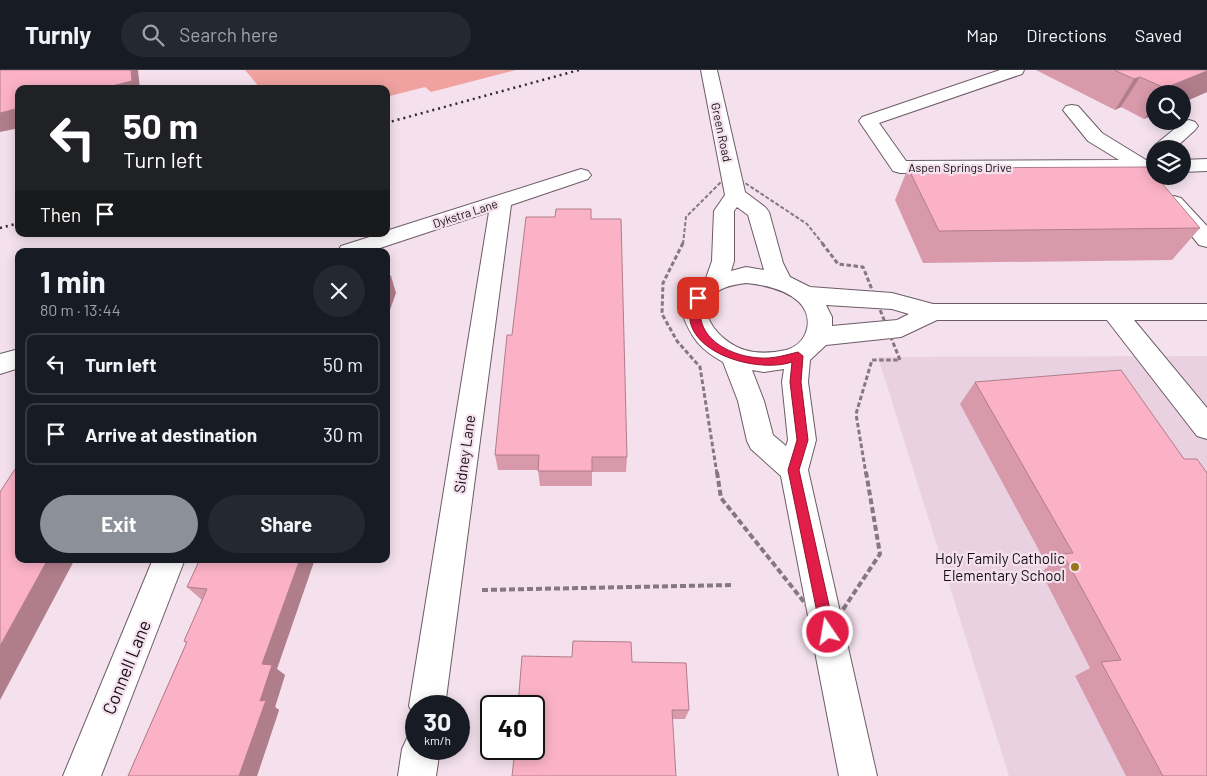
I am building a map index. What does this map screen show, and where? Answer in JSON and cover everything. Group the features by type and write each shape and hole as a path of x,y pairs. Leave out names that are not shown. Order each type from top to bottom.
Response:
{"street":[{"name":"Green Road","path":"709,70 735,195"},
{"name":"Aspen Springs Drive","path":"1016,70 868,121 900,167 1146,171"},
{"path":"1072,110 1095,137 1146,166"},
{"path":"1173,140 1184,130"},
{"path":"1191,166 1207,166"},
{"name":"Dykstra Lane","path":"358,248 581,175"},
{"path":"1165,185 1207,240"},
{"path":"716,282 723,261 724,210 735,195 758,212 772,262 780,280"},
{"name":"Sidney Lane","path":"429,695 501,201"},
{"path":"746,275 764,276 780,280 805,295 817,311 820,328 818,337 811,346 798,356 774,362 747,361 734,357 707,341 699,330 694,319 694,308 698,298 716,282 730,277 746,275"},
{"path":"805,295 892,301 933,312 1207,312"},
{"path":"818,337 901,328 933,312"},
{"path":"1114,312 1205,424"},
{"path":"798,356 795,382 802,440 794,470 858,776"},
{"path":"734,357 751,401 761,441 794,470"},
{"path":"0,364 15,359"},
{"name":"Connell Lane","path":"82,776 167,563"},
{"path":"417,776 419,760"}],"path":[{"path":"730,173 806,224 838,264 863,267 886,329 900,360 872,360 856,414 880,554 828,632"},
{"path":"444,590 732,585"}],"shaded area":[{"path":"245,70 516,70 431,92 425,87 390,96 390,85 258,85"},
{"name":"Holy Family Catholic Elementary School","path":"1207,356 1207,776 1009,776 878,357"}],"building":[{"path":"0,70 131,70 132,81 116,85 15,85 15,109 0,113"},
{"path":"1114,70 1207,70 1172,85 1158,85 1140,77 1134,79"},
{"path":"1146,167 1146,185 1163,185 1200,228 939,231 908,168"},
{"path":"556,209 591,209 591,219 621,219 627,457 592,457 592,471 538,471 539,455 495,455 507,335 512,335 526,217 555,217"},
{"path":"1121,370 1184,459 1197,459 1207,473 1207,776 1163,776 1101,662 1121,660 1063,554 1073,553 975,382"},
{"path":"15,469 15,563 46,563 0,646 0,492"},
{"path":"198,563 299,563 262,664 272,665 260,701 266,700 239,776 128,776 187,642 184,641 207,589 187,587"},
{"path":"573,641 631,642 632,662 686,663 689,710 672,710 676,776 512,776 514,760 545,760 545,695 519,695 522,656 572,657"}],"railway":[{"path":"390,122 579,70"},
{"path":"0,228 15,224"}],"place":[{"name":"Holy Family Catholic Elementary School","path":"1075,567"}],"route":[{"path":"698,298 694,308 694,319 707,341 719,350 747,361 774,362 798,356 795,382 802,440 794,470 828,632"}]}
